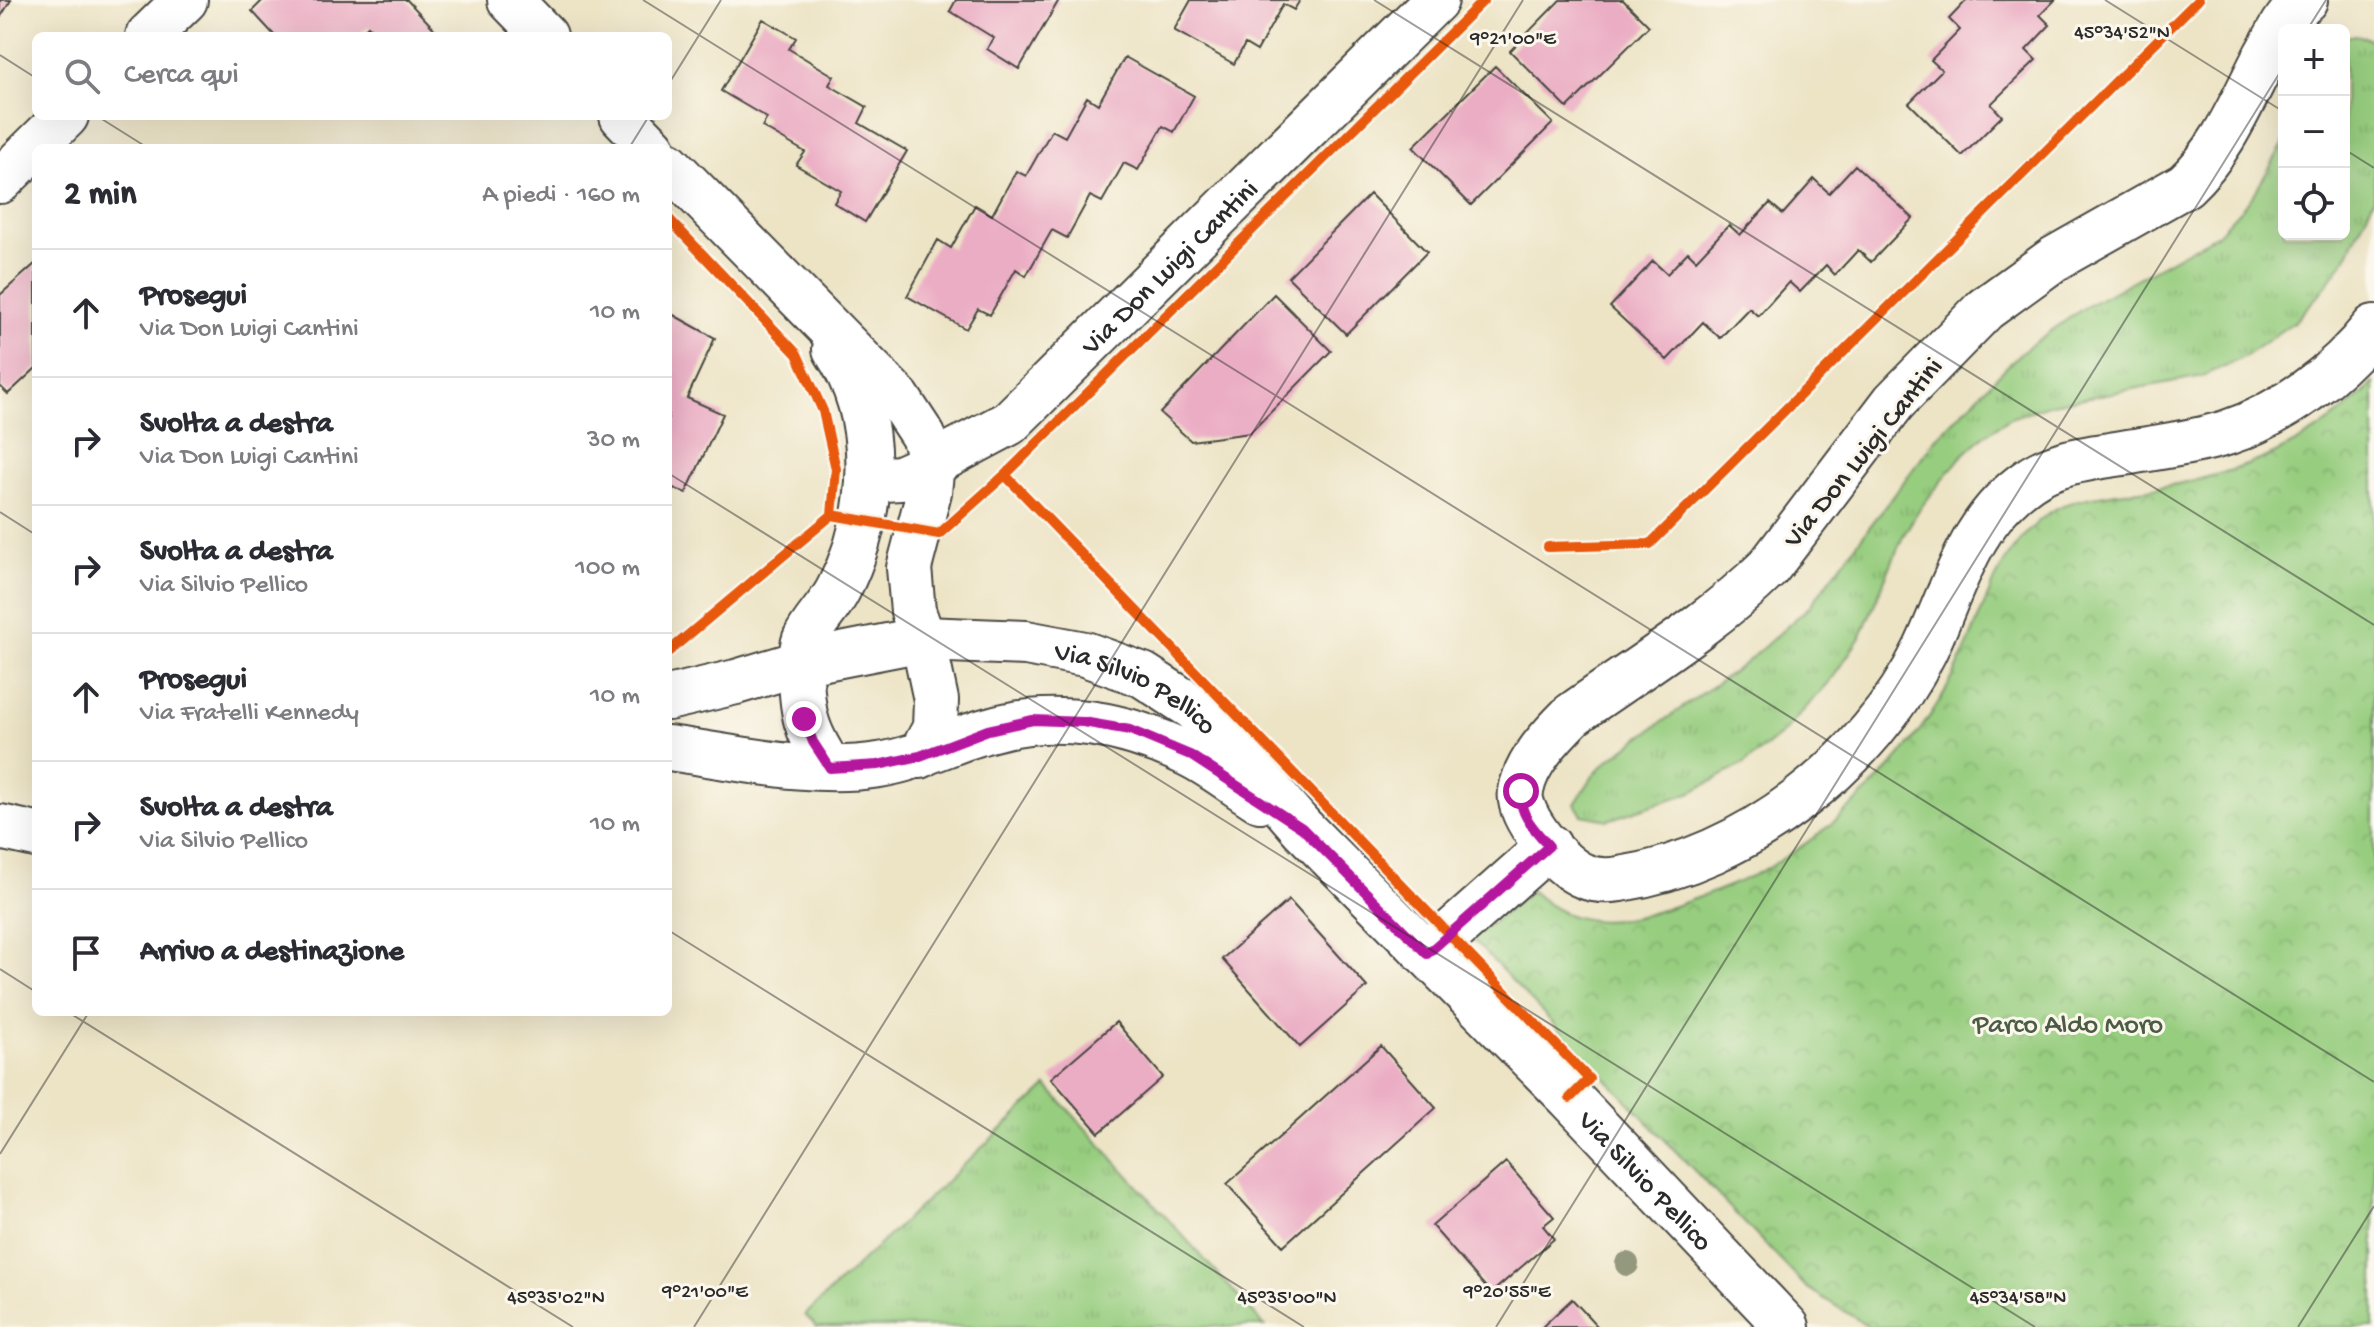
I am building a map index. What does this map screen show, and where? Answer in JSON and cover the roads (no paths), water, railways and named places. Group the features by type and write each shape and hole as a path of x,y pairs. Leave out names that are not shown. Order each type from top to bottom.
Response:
{"street":[{"path":"152,32 185,0"},
{"path":"510,0 541,32"},
{"name":"Via Don Luigi Cantini","path":"868,480 900,478 1009,423 1436,0"},
{"name":"Via Don Luigi Cantini","path":"2305,0 2295,9 2275,40 2230,126 2200,171 2185,185 2054,259 1985,309 1894,402 1759,576 1716,614 1562,725 1531,766 1520,796 1527,819 1549,846 1583,876 1608,881 1694,857 1760,827 1828,776 1883,716 1923,653 1950,585 1972,543 2025,482 2041,472 2070,462 2187,443 2252,422 2301,394 2339,365 2374,327"},
{"path":"38,144 62,120"},
{"path":"626,120 649,144"},
{"path":"0,181 32,149"},
{"path":"672,168 898,398 923,436 932,464 929,492 909,568 913,611 923,639 936,700 935,728 920,756"},
{"path":"806,306 842,360 863,411 868,480 864,520 852,564 834,600 804,640 800,663 804,719 813,742 830,768"},
{"name":"Via Silvio Pellico","path":"672,697 800,663 923,639 1026,643 1085,654 1143,675 1194,708 1302,828 1570,1098 1787,1327"},
{"name":"Via Silvio Pellico","path":"830,768 878,765 920,756 988,730 1033,720 1083,722 1130,730 1190,755 1302,828"},
{"path":"672,748 830,768"},
{"path":"0,827 32,834"},
{"path":"1427,954 1549,846"}],"park label":[{"name":"Parco Aldo Moro","path":"2068,1022"}]}
